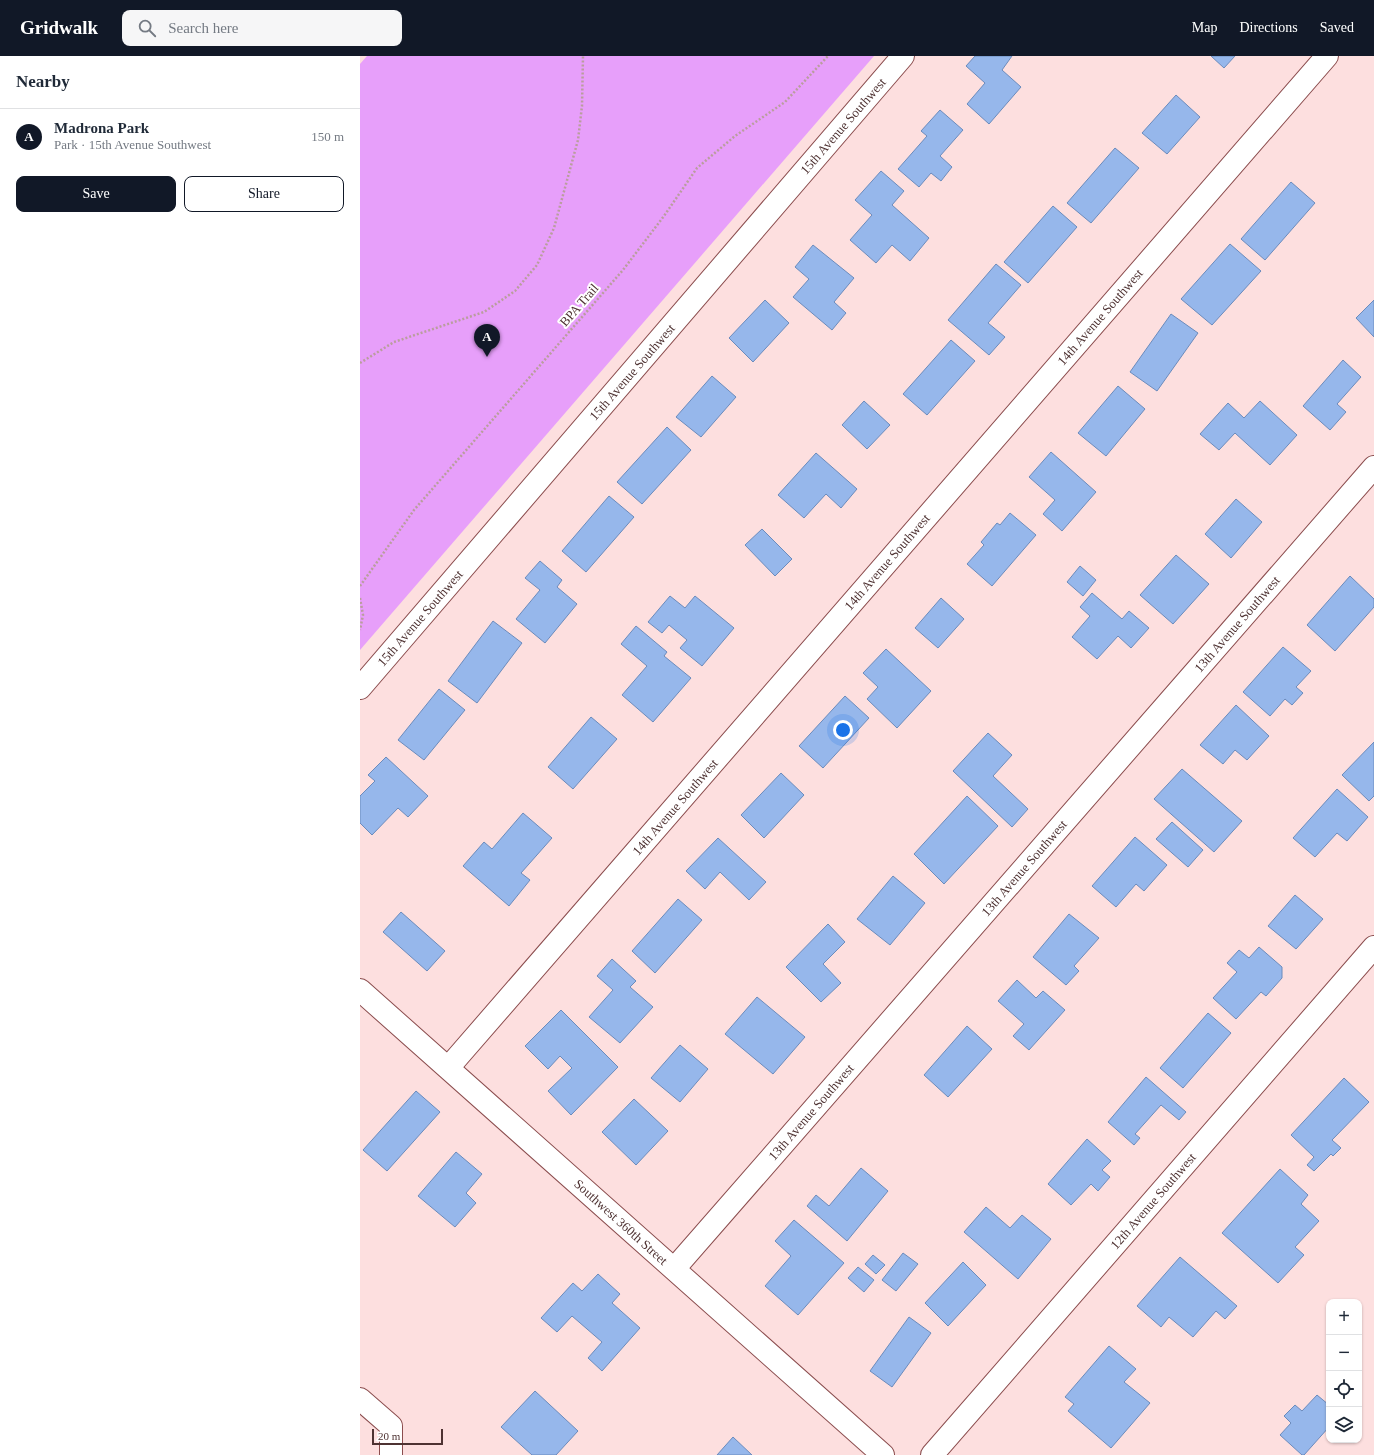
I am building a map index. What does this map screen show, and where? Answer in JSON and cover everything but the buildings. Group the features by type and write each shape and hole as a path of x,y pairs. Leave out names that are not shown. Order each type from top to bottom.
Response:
{"street":[{"name":"15th Avenue Southwest","path":"360,688 903,56"},
{"name":"14th Avenue Southwest","path":"448,1068 1327,56"},
{"name":"13th Avenue Southwest","path":"674,1269 1374,467"},
{"name":"12th Avenue Southwest","path":"932,1455 1374,947"},
{"name":"Southwest 360th Street","path":"360,990 883,1455"},
{"path":"360,1399 392,1426 391,1455"}],"path":[{"path":"360,363 394,342 484,312 515,291 536,265 554,228 578,140 582,106 583,56"},
{"name":"BPA Trail","path":"360,586 414,510 622,270 664,216 697,168 735,136 785,102 828,56"},
{"path":"360,598 364,615 360,630"}],"shaded area":[{"path":"367,56 874,56 360,650 360,64"}],"place":[{"name":"Madrona Park","path":"487,357"}]}
